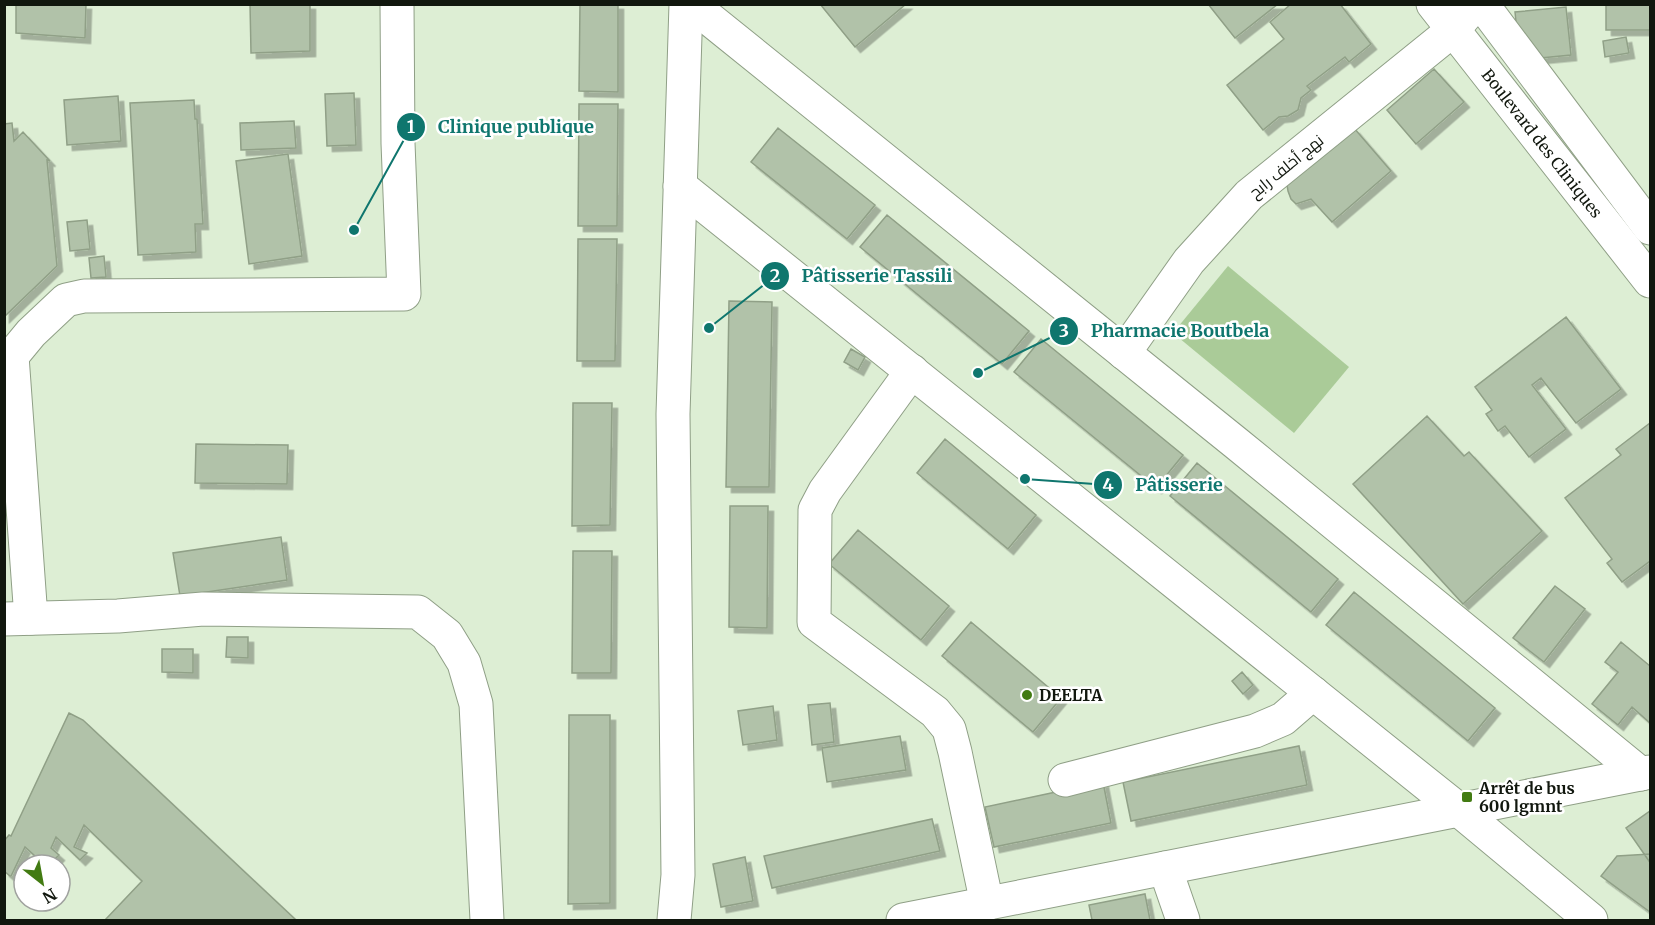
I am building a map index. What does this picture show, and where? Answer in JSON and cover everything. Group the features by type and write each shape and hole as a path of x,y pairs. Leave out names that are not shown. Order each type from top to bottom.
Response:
{"street":[{"path":"397,4 398,143 404,294 84,296 66,300 54,309 8,357 18,619 118,616 203,609 418,612 447,635 464,663 476,704 487,921"},
{"path":"674,921 678,874 673,414 680,186 689,4"},
{"path":"689,4 1646,773"},
{"name":"Boulevard des Cliniques","path":"1434,4 1646,263"},
{"name":"نهج أخلف رابح","path":"1124,353 1189,261 1249,195 1453,30 1475,4"},
{"name":"Boulevard des Cliniques","path":"1482,4 1650,228"},
{"path":"680,186 1459,810 1591,921"},
{"path":"912,371 825,491 815,510 814,622 935,712 949,729 987,904"},
{"path":"1065,780 1254,731 1283,719 1313,693"},
{"path":"903,921 1646,773"},
{"path":"1166,868 1183,921"}],"green space":[{"path":"1228,266 1349,367 1294,433 1173,333"}],"building":[{"path":"16,4 86,4 85,38 16,33"},
{"path":"250,4 310,4 310,51 251,53"},
{"path":"580,4 618,4 618,92 579,91"},
{"path":"820,4 906,4 855,47"},
{"path":"1208,4 1278,4 1235,38"},
{"path":"1291,4 1340,4 1371,44 1349,62 1345,57 1307,86 1311,90 1301,98 1298,110 1288,116 1279,117 1263,130 1227,85 1284,39 1270,22"},
{"path":"1606,4 1650,4 1650,30 1606,30"},
{"path":"1566,7 1571,55 1520,60 1515,12"},
{"path":"1626,37 1629,53 1605,57 1603,41"},
{"path":"1434,69 1464,102 1416,144 1387,110"},
{"path":"354,93 356,145 327,146 325,94"},
{"path":"118,96 121,141 67,145 64,100"},
{"path":"194,100 203,224 195,224 196,252 138,255 130,103"},
{"path":"579,104 618,104 617,226 578,226"},
{"path":"294,121 296,148 241,150 240,123"},
{"path":"12,123 14,141 23,132 50,161 47,160 57,266 4,317 4,124"},
{"path":"778,128 875,205 847,239 751,162"},
{"path":"1354,128 1391,171 1332,222 1311,199 1296,204 1291,199 1286,178"},
{"path":"288,154 302,256 249,264 236,161"},
{"path":"887,215 1029,331 1002,364 860,247"},
{"path":"87,220 90,249 70,251 67,222"},
{"path":"578,239 617,239 615,361 577,361"},
{"path":"104,256 106,277 91,278 89,258"},
{"path":"729,301 772,302 769,487 726,487"},
{"path":"1566,317 1621,389 1576,423 1541,378 1532,385 1566,429 1529,457 1505,426 1498,431 1486,414 1492,410 1475,387"},
{"path":"1041,339 1183,455 1156,488 1014,372"},
{"path":"851,349 865,357 858,370 844,362"},
{"path":"573,403 612,403 610,525 572,526"},
{"path":"1427,416 1464,456 1469,452 1542,531 1463,604 1353,484"},
{"path":"1650,423 1650,561 1622,582 1607,563 1612,559 1565,498 1621,455 1616,449"},
{"path":"945,439 1036,515 1008,549 917,473"},
{"path":"196,444 288,445 287,484 195,483"},
{"path":"1197,463 1338,579 1311,612 1170,496"},
{"path":"730,506 768,506 767,628 729,627"},
{"path":"858,530 949,606 921,640 829,564"},
{"path":"281,537 287,580 180,596 173,553"},
{"path":"573,551 612,551 611,673 572,673"},
{"path":"1555,586 1585,609 1544,662 1513,638"},
{"path":"1354,592 1495,708 1468,741 1326,625"},
{"path":"971,622 1061,698 1033,732 942,656"},
{"path":"227,637 248,637 248,658 226,657"},
{"path":"1621,642 1650,666 1650,723 1632,707 1618,725 1592,704 1618,672 1605,662"},
{"path":"162,649 193,649 193,673 162,672"},
{"path":"1242,672 1253,685 1243,694 1232,681"},
{"path":"830,703 834,742 812,745 808,705"},
{"path":"773,706 777,740 743,745 738,711"},
{"path":"69,713 83,720 296,920 105,920 142,881 84,825 74,847 87,853 80,860 56,837 51,848 57,853 32,853 25,847 22,853 12,853 12,874 10,876 4,871 4,841 9,835 11,836"},
{"path":"569,715 610,715 610,903 568,904"},
{"path":"900,736 906,770 827,782 822,748"},
{"path":"1299,746 1307,785 1131,821 1123,782"},
{"path":"1103,782 1111,823 994,847 985,807"},
{"path":"1650,811 1650,860 1649,861 1626,828"},
{"path":"932,819 940,851 772,888 764,856"},
{"path":"1650,854 1650,912 1601,876 1617,856"},
{"path":"745,857 753,901 721,907 713,864"},
{"path":"1145,894 1150,920 1092,920 1089,905"}],"place":[{"name":"Clinique publique","path":"354,230"},
{"name":"Pâtisserie Tassili","path":"709,328"},
{"name":"Pharmacie Boutbela","path":"978,373"},
{"name":"Pâtisserie","path":"1025,479"},
{"name":"DEELTA","path":"1027,695"},
{"name":"Arrêt de bus 600 lgmnt","path":"1467,797"}]}
